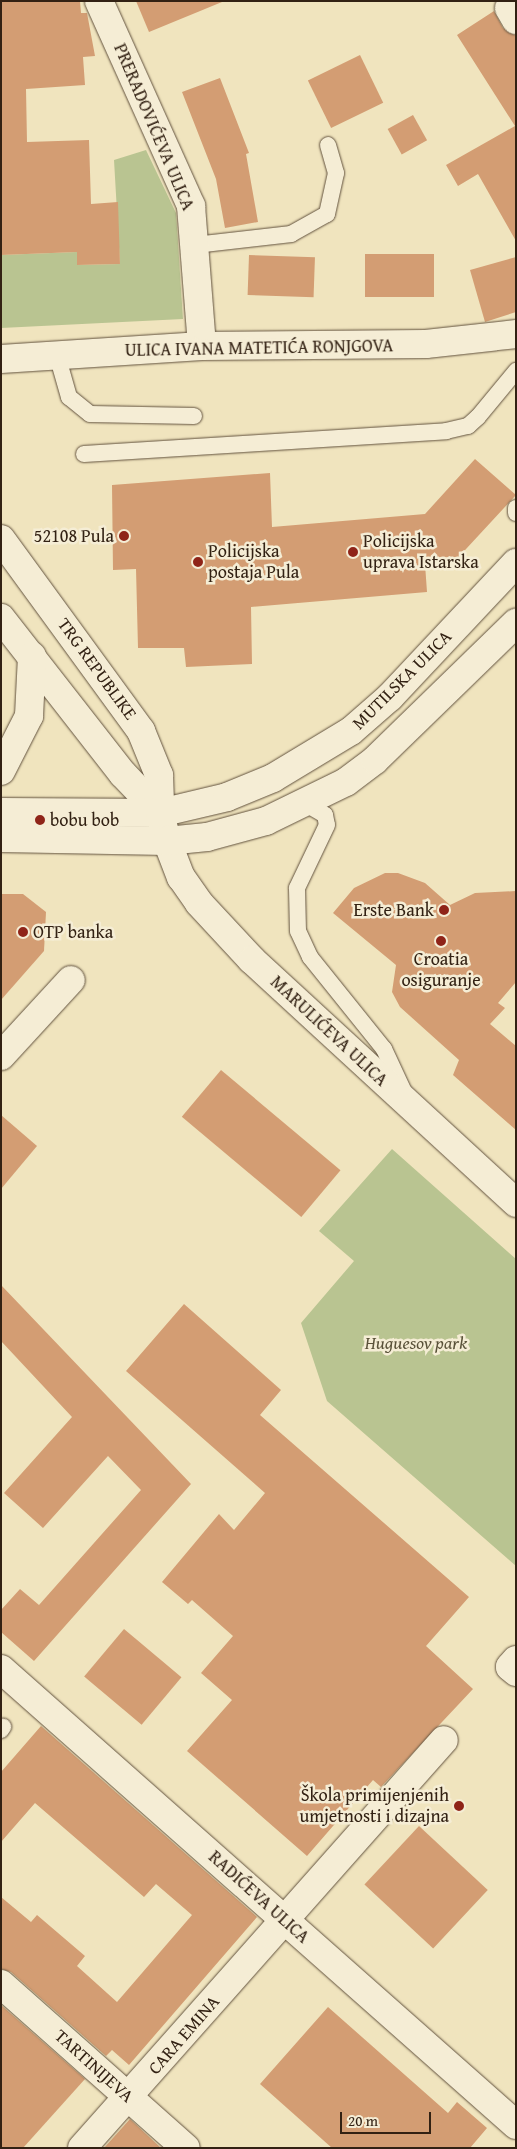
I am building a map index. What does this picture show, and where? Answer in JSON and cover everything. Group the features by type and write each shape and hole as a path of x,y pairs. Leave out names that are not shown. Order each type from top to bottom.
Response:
{"main road":[{"name":"PRERADOVIĆEVA ULICA","path":"104,3 191,206 202,346"},
{"name":"ULICA IVANA MATETIĆA RONJGOVA","path":"1,359 202,346 426,344 516,334"},
{"name":"TRG REPUBLIKE","path":"1,539 141,731 159,775 160,813 167,841"},
{"name":"MUTILSKA ULICA","path":"160,813 252,787 311,759 351,732 390,696 516,563"},
{"name":"TRG REPUBLIKE","path":"1,618 123,774 160,813"},
{"path":"1,838 167,841 235,831 306,804 376,760 516,623"},
{"path":"1,771 29,716 32,656"},
{"path":"1,812 160,813"},
{"name":"MARULIĆEVA ULICA","path":"167,841 181,877 199,903 252,960 516,1203"},
{"path":"1,1056 71,980"},
{"name":"RADIĆEVA ULICA","path":"1,1669 516,2125"},
{"name":"CARA EMINA","path":"82,2148 129,2098 444,1740"},
{"name":"TARTINIJEVA","path":"1,1984 186,2148"}],"lane":[{"path":"195,245 291,234 327,214 336,173 328,145"},
{"path":"57,355 69,397 90,414 194,416"},
{"path":"84,454 446,431 468,426 478,417 516,371"},
{"path":"516,508 516,513"},
{"path":"306,804 325,815 327,825 297,888 298,931 310,957 384,1049 410,1105"}],"green space":[{"path":"146,150 176,213 183,319 1,328 1,255 77,252 78,265 120,264 114,160"},
{"name":"Huguesov park","path":"392,1149 516,1259 516,1566 327,1401 301,1323 354,1261 319,1231"}],"building":[{"path":"1,1 80,1 81,13 87,13 95,56 83,57 85,85 26,89 27,142 89,140 91,204 118,202 120,264 77,265 77,252 1,255"},
{"path":"136,1 222,1 222,2 149,32"},
{"path":"494,11 503,28 516,36 516,241 478,174 458,186 446,165 515,126 457,35"},
{"path":"360,55 383,103 331,128 308,80"},
{"path":"220,78 249,153 246,154 258,222 225,228 216,179 182,92"},
{"path":"413,115 427,140 402,154 388,129"},
{"path":"365,254 434,254 434,297 365,297"},
{"path":"249,255 315,257 314,297 248,295"},
{"path":"516,257 516,312 485,322 470,270"},
{"path":"475,459 516,495 454,562 425,564 427,592 251,607 252,664 186,667 184,648 138,648 136,569 113,570 112,485 270,473 272,527 425,514"},
{"name":"Croatia osiguranje","path":"385,873 398,873 425,883 450,905 475,893 516,891 516,982 498,1003 505,1008 490,1024 516,1046 516,1130 453,1075 459,1060 400,1007 392,992 396,965 333,913 354,888"},
{"name":"OTP banka","path":"1,894 23,894 46,912 44,951 1,1000"},
{"path":"221,1070 341,1170 301,1217 182,1117"},
{"path":"1,1115 37,1146 1,1189"},
{"path":"1,1285 191,1484 34,1661 1,1632 1,1610 20,1589 39,1605 141,1490 108,1456 43,1528 4,1493 72,1417 1,1341"},
{"path":"184,1304 281,1390 260,1415 469,1597 426,1646 473,1689 381,1787 373,1780 307,1856 187,1751 232,1700 201,1673 233,1636 192,1600 188,1604 162,1582 219,1514 234,1530 265,1493 126,1371"},
{"path":"124,1629 181,1677 142,1725 84,1676"},
{"path":"41,1726 257,1917 129,2065 112,2050 106,2056 11,1972 1,1969 1,1897 31,1922 37,1915 85,1956 77,1966 117,2002 192,1915 156,1884 144,1897 35,1803 1,1842 1,1772"},
{"path":"419,1826 488,1890 433,1949 364,1885"},
{"path":"1,2005 85,2079 23,2148 1,2148"},
{"path":"328,2007 448,2113 457,2102 487,2128 470,2148 332,2148 260,2084"},
{"path":"130,2119 161,2148 104,2148"}],"place":[{"name":"52108 Pula","path":"124,536"},
{"name":"Policijska uprava Istarska","path":"353,552"},
{"name":"Policijska postaja Pula","path":"198,562"},
{"name":"bobu bob","path":"40,820"},
{"name":"Erste Bank","path":"444,910"},
{"name":"OTP banka","path":"23,932"},
{"name":"Croatia osiguranje","path":"441,941"},
{"name":"Škola primijenjenih umjetnosti i dizajna","path":"459,1806"}]}
